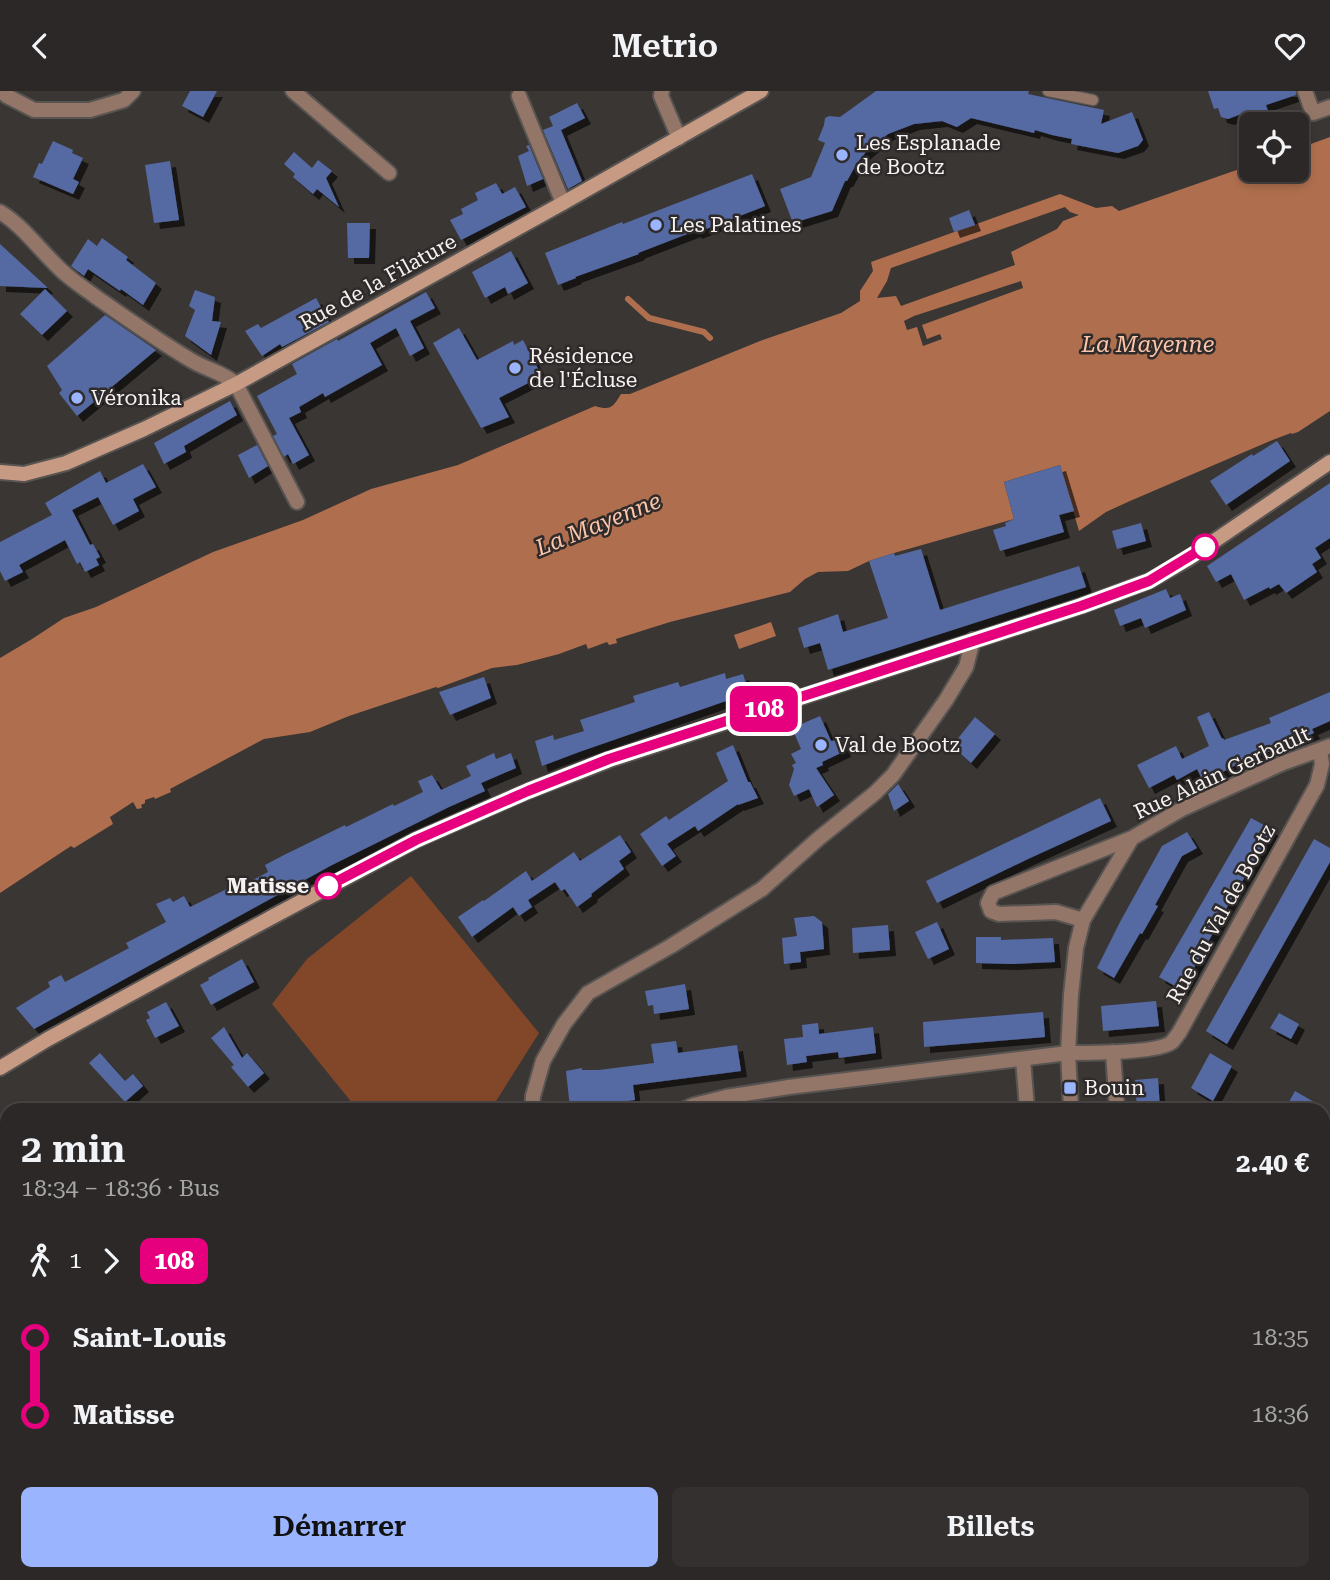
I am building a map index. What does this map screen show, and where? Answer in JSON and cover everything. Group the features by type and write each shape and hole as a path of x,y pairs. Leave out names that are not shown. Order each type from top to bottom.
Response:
{"main road":[{"name":"Rue de la Filature","path":"0,472 24,474 66,463 236,384 761,91"},
{"path":"0,1068 48,1039 416,840 609,759 1081,606 1149,581 1188,559 1330,462"}],"street":[{"path":"1,91 34,110 90,110 124,100 133,91"},
{"path":"293,91 390,173"},
{"path":"662,91 661,96 679,138"},
{"path":"1305,91 1313,113 1330,107"},
{"path":"519,96 563,203"},
{"path":"0,212 28,236 60,270 97,297 188,359 228,377 236,384 297,502"},
{"path":"532,1103 543,1061 564,1024 588,993 671,946 762,889 875,793 893,775 946,701 966,667 973,640"},
{"name":"Rue Alain Gerbault","path":"1083,920 1056,912 999,914 991,911 988,903 993,893 1132,838 1182,809 1283,763 1325,748"},
{"name":"Rue du Val de Bootz","path":"702,1103 789,1087 1068,1053 1113,1052 1164,1046 1179,1033 1317,785 1325,748"},
{"name":"Rue Alain Gerbault","path":"1071,1103 1068,1053 1076,948 1083,920 1132,838"},
{"path":"1113,1052 1117,1103"},
{"path":"1023,1059 1027,1103"}],"lane":[{"path":"1048,91 1093,100"}],"shaded area":[{"path":"411,876 539,1033 495,1103 352,1103 272,1004 307,959"}],"water":[{"name":"La Mayenne","path":"1330,137 1330,411 1298,432 1270,441 1106,512 1079,531 1060,465 1004,482 1014,519 894,553 848,571 818,572 790,592 670,622 616,639 617,643 609,645 607,642 588,649 586,644 517,665 492,668 349,716 310,732 264,739 170,789 171,792 145,800 142,808 137,809 133,802 110,817 113,824 74,848 71,846 0,893 0,658 64,618 96,607 213,552 303,520 371,489 458,465 595,406 611,407 621,394 630,394 760,341 841,313 860,301 860,291 873,271 871,262 1060,194 1096,208 1112,206 1119,211 1239,169 1239,182 1309,182 1309,145","holes":["1065,207 1079,215 1063,221 1057,229 1011,252 1015,265 901,306 896,296 877,298 891,268","1021,281 1023,288 922,325 927,339 940,334 942,339 923,346 917,327 907,330 904,321"]},
{"path":"771,622 776,636 739,649 734,635"}],"building":[{"path":"190,91 217,91 203,117 182,106"},
{"path":"876,91 1029,91 1028,94 1104,110 1101,124 1132,112 1143,140 1138,146 1118,153 1071,144 1072,139 1035,130 1034,133 971,118 957,127 942,121 914,124 888,134 866,152 845,181 832,211 793,223 780,189 811,177 825,143 818,140 825,118 840,117"},
{"path":"1208,91 1296,91 1296,95 1266,105 1268,111 1265,112 1239,112 1239,115 1228,119 1221,117 1218,108 1214,109"},
{"path":"577,103 585,118 561,130 582,181 568,189 543,130 553,126 549,117"},
{"path":"53,141 83,158 73,179 79,182 73,194 33,177"},
{"path":"529,145 543,179 527,186 518,156 529,151 526,146"},
{"path":"294,152 312,168 318,160 332,171 326,178 339,207 317,189 313,194 293,177 295,174 284,164"},
{"path":"170,161 179,220 154,223 145,165"},
{"name":"Les Palatines","path":"752,174 765,206 558,285 545,253"},
{"path":"496,183 502,194 515,187 526,207 461,240 450,220 463,214 461,209 478,200 475,193"},
{"path":"969,210 975,225 954,232 949,218"},
{"path":"347,223 370,223 369,258 348,258"},
{"path":"102,238 156,283 143,305 88,269 84,276 71,266 88,239 97,246"},
{"path":"0,244 48,288 0,286"},
{"path":"511,251 528,283 508,294 505,287 485,298 472,272"},
{"path":"45,289 67,311 42,335 20,314"},
{"path":"195,290 215,297 212,321 221,322 211,355 185,336 195,310 189,306"},
{"path":"426,292 435,308 410,321 424,348 410,356 396,328 370,343 382,365 325,397 323,393 299,407 301,412 289,418 309,455 293,464 288,454 284,457 273,436 277,434 257,396 297,374 292,364"},
{"path":"316,298 329,322 282,347 280,344 262,356 245,331 258,324 261,328"},
{"path":"105,315 156,350 77,416 59,393 62,390 47,366"},
{"path":"459,328 477,360 513,341 514,345 523,340 542,376 499,398 509,417 481,428 433,343"},
{"path":"230,401 237,415 184,446 186,452 164,464 154,443"},
{"path":"1277,441 1290,461 1226,505 1210,481"},
{"path":"257,445 268,466 249,478 238,455"},
{"path":"143,464 156,487 133,499 139,511 113,525 98,497 72,510 90,545 93,544 100,557 96,559 99,565 85,572 80,562 77,564 65,540 19,565 23,572 5,581 0,571 0,542 52,515 45,503 100,471 106,483"},
{"path":"1060,465 1074,511 1059,515 1064,532 1000,551 993,530 1006,526 1005,523 1014,519 1004,482"},
{"path":"1330,483 1330,538 1315,548 1321,558 1312,564 1317,572 1286,593 1279,584 1244,600 1231,574 1216,582 1207,566"},
{"path":"1141,523 1146,541 1117,549 1112,531"},
{"path":"921,549 940,610 1079,566 1086,587 828,670 820,643 804,648 798,628 838,614 843,632 888,618 869,561 894,553 895,556"},
{"path":"1166,589 1170,598 1180,594 1186,610 1145,628 1141,618 1120,626 1114,610"},
{"path":"725,673 726,679 743,674 749,693 542,766 535,741 553,735 554,740 584,731 580,720 635,702 633,696 678,682 680,687"},
{"path":"484,677 491,698 450,715 439,692"},
{"path":"1330,692 1330,721 1312,729 1314,733 1215,776 1214,773 1202,779 1197,769 1177,780 1174,775 1149,788 1137,765 1176,746 1182,759 1209,746 1197,717 1209,712 1224,740 1271,723 1269,718"},
{"name":"Val de Bootz","path":"820,716 831,741 841,740 845,751 822,762 823,765 816,768 834,795 817,807 809,789 794,796 789,785 794,769 792,765 796,763 791,754 801,749 792,728"},
{"path":"975,717 995,734 971,763 952,746"},
{"path":"733,745 748,782 758,798 738,804 698,831 695,826 667,844 676,856 662,866 640,834 666,816 669,820 728,781 716,753"},
{"path":"494,753 496,759 511,753 516,768 481,783 485,791 332,865 34,1029 16,1008 50,987 48,982 61,975 65,982 129,948 126,943 166,922 156,904 170,898 173,902 184,896 190,907 239,883 241,886 268,872 265,865 282,856 345,825 346,827 423,792 418,781 432,775 441,790 471,776 466,766"},
{"path":"898,784 909,801 894,811 888,794"},
{"path":"1100,798 1111,821 937,903 926,881"},
{"path":"1251,818 1273,830 1182,990 1159,977"},
{"path":"1187,832 1197,848 1182,856 1155,905 1158,906 1114,978 1097,968 1120,922 1162,846"},
{"path":"620,835 631,852 619,861 624,869 577,907 565,889 561,891 555,882 528,900 532,907 519,916 513,907 472,937 458,917 526,871 532,881 574,852 580,861"},
{"path":"1314,839 1330,848 1330,862 1227,1044 1206,1031"},
{"path":"814,916 822,922 824,949 800,952 801,962 784,964 782,938 797,936 794,918"},
{"path":"937,922 949,949 928,959 915,932"},
{"path":"888,925 890,950 853,953 852,928"},
{"path":"976,937 1001,937 1001,940 1053,938 1055,962 976,963"},
{"path":"242,959 254,982 211,1005 200,985"},
{"path":"685,984 689,1009 654,1014 653,1005 648,1006 645,991"},
{"path":"1156,1001 1159,1026 1103,1031 1101,1006"},
{"path":"166,1002 179,1026 155,1038 146,1020 150,1018 147,1012"},
{"path":"1043,1012 1045,1037 924,1047 923,1022"},
{"path":"1279,1013 1299,1024 1291,1039 1270,1028"},
{"path":"818,1023 819,1034 873,1027 876,1053 839,1058 838,1052 806,1056 807,1062 787,1065 784,1039 803,1037 802,1025"},
{"path":"224,1027 242,1058 247,1053 264,1073 248,1087 211,1038"},
{"path":"676,1041 678,1053 737,1045 741,1071 633,1085 635,1100 569,1103 566,1071 654,1063 651,1044"},
{"path":"100,1053 125,1081 133,1074 143,1086 125,1102 89,1063"},
{"path":"1210,1053 1232,1066 1213,1101 1191,1088"},
{"path":"1158,1078 1160,1103 1137,1103 1135,1080"},
{"path":"1295,1091 1316,1103 1288,1103"}],"waterway":[{"path":"628,299 649,318 704,332 710,338"}],"bus line":[{"name":"108","path":"328,886 416,840 609,759 1081,606 1149,581 1205,547"}],"place":[{"name":"Les Esplanade de Bootz","path":"842,155"},
{"name":"Les Palatines","path":"656,225"},
{"name":"Résidence de l'Écluse","path":"515,368"},
{"name":"Véronika","path":"77,398"},
{"name":"Val de Bootz","path":"821,745"},
{"name":"Matisse","path":"328,886"},
{"name":"Bouin","path":"1070,1088"}]}
